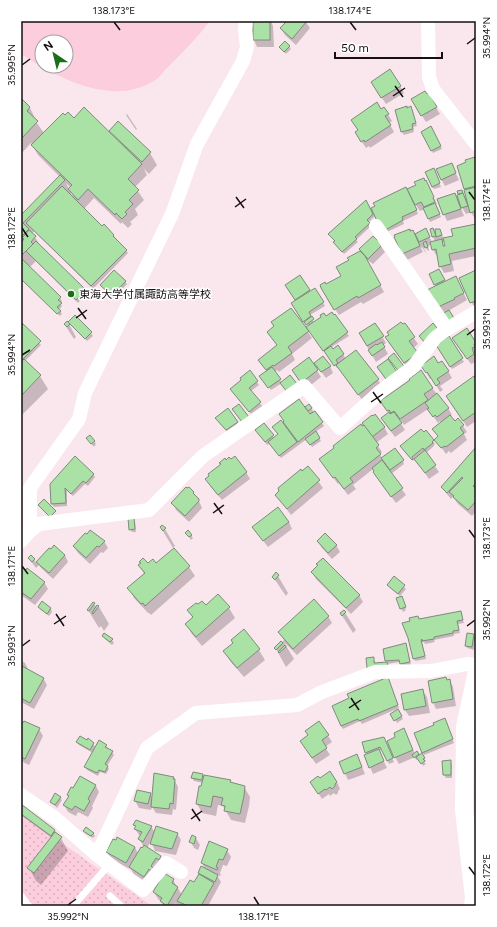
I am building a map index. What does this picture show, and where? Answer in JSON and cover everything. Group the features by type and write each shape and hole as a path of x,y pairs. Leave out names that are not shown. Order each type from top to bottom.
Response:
{"street":[{"path":"25,536 30,488 79,419 85,393 172,214 197,144 243,61 247,46 244,30 246,21"},
{"path":"428,21 429,77 433,89 476,144"},
{"path":"376,226 447,329"},
{"path":"25,536 39,524 149,510 203,456 304,386 340,428 381,391 413,367 435,338 476,312"},
{"path":"96,855 147,748 196,713 297,705 322,692 375,672 431,671 467,664 476,665"},
{"path":"475,900 464,810 465,727 476,676"},
{"path":"21,795 55,818 96,855 143,890 166,863 181,872"}],"lane":[{"path":"74,906 109,865"},
{"path":"21,896 29,906"},
{"path":"110,896 121,906"}],"shaded area":[{"path":"21,21 210,21 158,78 137,88 120,91 103,90 85,86 55,74 74,74 74,34 34,34 34,62 21,54"},
{"path":"21,813 39,827 152,906 21,906"}],"building":[{"path":"253,21 270,21 270,40 253,40"},
{"path":"287,21 307,21 292,39 280,28"},
{"path":"285,41 290,46 284,52 279,47"},
{"path":"390,69 401,86 381,98 371,82"},
{"path":"425,91 427,94 429,93 437,107 421,116 411,99"},
{"path":"21,98 30,107 27,111 38,121 21,139"},
{"path":"377,102 381,109 384,107 389,114 385,116 391,125 365,142 364,140 361,142 355,132 358,130 351,120"},
{"path":"407,106 407,108 411,106 416,123 412,124 413,129 401,132 395,110"},
{"path":"84,107 142,164 128,179 139,190 129,200 133,204 125,212 127,214 122,219 116,213 115,215 88,189 78,200 68,189 72,185 31,145 63,113 65,115 68,112 74,118"},
{"path":"118,121 151,152 142,162 109,131"},
{"path":"431,126 441,146 431,151 421,132"},
{"path":"475,157 476,186 464,189 457,166 466,162 465,160"},
{"path":"452,163 456,173 441,180 436,169"},
{"path":"434,168 440,183 432,187 425,172"},
{"path":"60,175 65,180 23,223 29,229 21,237 21,215"},
{"path":"424,178 435,202 424,207 421,202 415,205 407,189 416,185 414,182"},
{"path":"62,186 102,226 104,224 114,235 113,236 127,250 91,286 26,223"},
{"path":"406,187 417,210 402,217 403,220 382,232 371,208 375,206 373,203"},
{"path":"476,187 476,211 470,213 464,190"},
{"path":"462,190 463,193 458,194 457,191"},
{"path":"455,193 461,209 443,215 437,199"},
{"path":"463,193 468,206 461,208 457,195"},
{"path":"366,200 373,214 367,220 370,223 355,237 357,239 342,252 333,242 335,241 328,234"},
{"path":"435,203 440,214 428,219 423,208"},
{"path":"476,224 476,248 449,254 451,264 439,267 436,249 432,250 430,242 442,239 443,246 445,246 443,238 453,236 451,229"},
{"path":"426,228 430,237 419,242 415,234"},
{"path":"433,228 436,236 432,237 430,229"},
{"path":"410,229 410,231 413,230 420,246 402,254 394,235"},
{"path":"435,229 440,229 442,235 436,237"},
{"path":"29,230 36,236 31,242 33,244 23,254 21,253 21,243 24,239 22,238"},
{"path":"373,236 382,245 368,259 359,249"},
{"path":"36,241 86,290 76,300 26,251"},
{"path":"426,241 428,247 425,248 423,243"},
{"path":"360,251 365,256 381,285 358,298 357,296 334,310 320,285 325,282 326,284 341,276 336,267 349,260 347,258"},
{"path":"21,258 61,297 58,300 62,303 57,307 61,311 57,314 21,279"},
{"path":"439,269 445,280 434,285 429,274"},
{"path":"114,270 126,281 112,296 100,285"},
{"path":"476,270 476,301 470,303 459,278"},
{"path":"300,275 310,290 295,300 285,285"},
{"path":"456,276 464,293 436,308 427,290"},
{"path":"315,288 324,302 309,312 311,316 303,322 291,303"},
{"path":"291,308 309,331 288,347 292,353 266,370 258,360 277,345 267,332 274,326 271,322"},
{"path":"449,310 454,318 448,322 442,314"},
{"path":"332,312 348,332 323,351 306,327 321,317 320,315 324,313 326,316"},
{"path":"75,315 92,332 85,339 68,322"},
{"path":"312,316 314,319 306,325 304,322"},
{"path":"67,321 70,324 67,327 64,324"},
{"path":"21,322 41,341 21,361"},
{"path":"401,322 403,324 405,323 415,337 409,341 418,353 404,363 385,337 389,335 387,332"},
{"path":"375,323 384,336 367,346 359,333"},
{"path":"433,323 437,328 425,343 419,336"},
{"path":"467,328 476,343 474,344 475,347 472,348 474,354 467,359 452,338"},
{"path":"449,336 463,358 450,367 436,345"},
{"path":"382,342 385,347 372,356 368,350 376,344 377,345"},
{"path":"338,345 344,354 336,360 338,363 334,366 324,351 331,346 333,349"},
{"path":"356,350 379,379 358,395 336,365"},
{"path":"394,353 406,369 400,373 388,358"},
{"path":"323,356 331,366 321,372 314,363"},
{"path":"434,356 438,363 442,361 449,371 437,379 440,383 436,386 421,366"},
{"path":"309,357 318,370 301,383 292,370"},
{"path":"24,359 41,375 21,396 21,362"},
{"path":"388,359 399,375 388,382 377,367"},
{"path":"272,367 281,379 268,388 259,376"},
{"path":"250,370 258,381 249,388 261,402 249,412 230,389"},
{"path":"421,370 433,388 424,394 428,400 400,419 394,411 391,413 389,410 387,411 380,401 410,380 409,379"},
{"path":"290,375 298,385 288,393 280,383"},
{"path":"474,376 476,378 476,412 463,421 446,396"},
{"path":"437,393 449,408 437,417 435,415 433,417 427,409 429,408 425,403"},
{"path":"299,399 310,414 315,411 323,422 298,442 279,414"},
{"path":"239,404 249,417 242,422 232,409"},
{"path":"309,404 312,408 308,411 305,407"},
{"path":"228,408 238,422 226,430 215,418"},
{"path":"389,412 390,414 394,412 402,423 391,431 381,418"},
{"path":"375,414 385,427 372,437 362,423"},
{"path":"450,415 455,421 458,418 464,425 460,428 464,433 446,447 441,448 434,440 438,436 432,429"},
{"path":"281,420 297,442 279,456 268,442 278,434 272,427"},
{"path":"264,423 274,435 265,442 255,430"},
{"path":"361,424 362,426 364,425 379,445 376,448 381,454 350,478 353,482 344,489 335,477 333,478 319,459"},
{"path":"421,429 424,432 426,430 434,440 432,442 433,443 424,450 423,448 412,457 412,460 400,446"},
{"path":"316,431 320,438 310,445 305,439"},
{"path":"90,435 95,441 91,444 86,438"},
{"path":"476,447 476,483 473,486 476,488 476,501 468,510 449,492 463,478 462,477 447,493 441,487"},
{"path":"395,448 404,460 390,470 381,458"},
{"path":"425,450 436,465 425,473 414,459"},
{"path":"75,456 94,474 86,483 83,481 71,494 65,488 66,503 51,504 50,484"},
{"path":"235,456 247,472 218,495 205,479 209,476 208,474 221,464 219,463 225,458 226,460 229,457 231,459"},
{"path":"382,460 403,488 391,497 373,472 374,471 372,468"},
{"path":"308,466 320,480 287,509 275,495 279,491 278,488 301,469 302,471"},
{"path":"186,487 189,487 194,492 193,493 199,501 185,516 171,503"},
{"path":"44,499 56,511 50,517 38,505"},
{"path":"278,507 289,522 263,541 252,527"},
{"path":"134,517 135,529 129,530 128,518"},
{"path":"162,525 166,528 163,531 160,527"},
{"path":"90,530 105,541 99,547 97,546 86,558 73,546 85,533 87,534"},
{"path":"188,530 192,535 189,537 185,533"},
{"path":"325,533 337,545 328,553 317,541"},
{"path":"54,545 65,555 49,573 36,562 49,548 51,549"},
{"path":"174,548 190,566 145,606 143,603 141,604 127,588 145,573 138,565 141,563 139,562 143,558 148,563 153,559 156,563"},
{"path":"31,555 35,559 32,562 28,558"},
{"path":"323,558 360,595 346,608 311,572 318,565 316,564"},
{"path":"22,567 26,570 27,568 45,582 31,599 21,592"},
{"path":"276,572 279,575 275,580 272,577"},
{"path":"394,576 405,585 398,594 387,585"},
{"path":"218,594 230,607 196,637 185,624 193,617 187,610 196,603 198,604 202,601 206,605"},
{"path":"402,596 406,607 400,609 396,598"},
{"path":"314,599 329,616 293,649 278,632"},
{"path":"42,601 51,608 47,614 38,607"},
{"path":"93,602 95,603 89,611 87,610"},
{"path":"97,605 99,606 93,614 92,613"},
{"path":"344,610 346,612 342,616 340,613"},
{"path":"461,611 463,620 457,621 459,630 453,631 453,633 434,637 434,639 422,641 422,639 421,640 425,656 413,659 408,638 402,623 410,621 409,618 418,616 419,619"},
{"path":"244,629 260,649 237,668 223,651 233,643 231,640"},
{"path":"104,633 113,639 110,642 102,636"},
{"path":"467,633 474,634 472,647 465,646"},
{"path":"281,641 283,643 276,650 274,648"},
{"path":"406,643 410,662 400,664 399,660 385,661 383,649"},
{"path":"285,645 286,647 279,653 278,652"},
{"path":"374,657 374,663 387,662 388,666 367,668 366,658"},
{"path":"22,666 44,678 30,703 21,698"},
{"path":"388,677 398,705 359,721 358,719 341,726 332,706 349,698 347,694"},
{"path":"446,677 447,680 450,679 453,699 432,703 428,681"},
{"path":"423,689 426,706 404,710 401,694"},
{"path":"398,709 402,716 394,721 390,714"},
{"path":"445,718 453,739 422,753 414,733 434,725 433,723"},
{"path":"24,721 40,728 25,759 21,757 21,723 22,724"},
{"path":"319,721 329,735 322,740 327,748 312,758 300,741 308,735 305,731"},
{"path":"404,728 413,750 394,758 387,741 395,737 394,733"},
{"path":"80,736 87,740 88,738 94,743 90,750 76,742"},
{"path":"384,737 393,758 387,761 380,747 365,753 362,742"},
{"path":"99,740 107,745 105,747 113,751 105,764 108,766 105,772 99,770 97,773 84,767"},
{"path":"379,749 384,761 369,768 364,755"},
{"path":"417,751 419,754 414,758 412,755"},
{"path":"422,753 425,761 421,764 416,757"},
{"path":"357,754 362,767 344,774 339,762"},
{"path":"451,760 451,775 443,775 442,761"},
{"path":"330,771 337,782 335,786 332,789 330,787 326,790 325,789 318,794 310,782 318,776 320,778"},
{"path":"193,772 203,774 202,780 191,778"},
{"path":"154,773 174,777 173,779 175,779 173,804 170,803 169,809 151,807"},
{"path":"204,775 231,780 230,782 245,786 240,814 224,811 225,806 221,805 223,798 213,796 211,807 196,804 199,786 201,786"},
{"path":"80,776 96,785 88,799 90,801 84,811 75,806 72,810 63,805 69,796 67,795 71,787 73,788"},
{"path":"137,790 151,793 148,804 134,801"},
{"path":"55,793 61,797 55,805 50,802"},
{"path":"21,804 55,830 51,836 21,814"},
{"path":"136,820 152,826 143,842 138,839 142,832 134,829 136,826 133,825"},
{"path":"156,826 178,833 172,849 150,844"},
{"path":"86,827 94,833 91,836 83,831"},
{"path":"55,832 62,837 34,873 27,868"},
{"path":"192,835 196,837 194,844 189,842"},
{"path":"117,837 135,847 126,863 106,852 113,839 116,840"},
{"path":"209,841 228,849 223,860 219,859 216,867 218,868 217,870 201,863"},
{"path":"144,845 161,856 159,860 156,858 151,866 153,868 151,871 149,869 144,877 129,867 141,847 142,848"},
{"path":"201,866 218,875 215,882 198,873"},
{"path":"164,873 174,879 172,883 178,887 167,906 160,901 162,898 153,892"},
{"path":"199,874 214,883 201,906 188,906 177,901 190,880 194,882"}],"place":[{"name":"東海大学付属諏訪高等学校","path":"71,294"}]}
